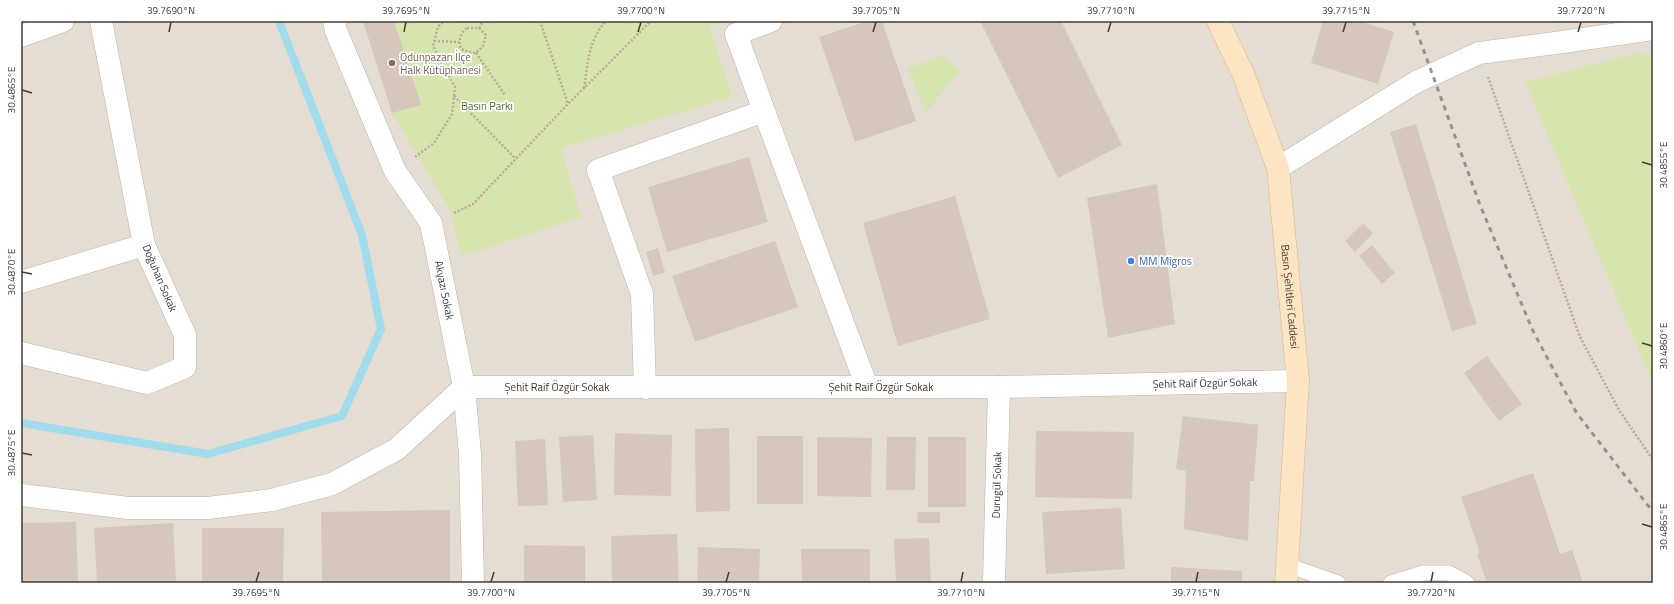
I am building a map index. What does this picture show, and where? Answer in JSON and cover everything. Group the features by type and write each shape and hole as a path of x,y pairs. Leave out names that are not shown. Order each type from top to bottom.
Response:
{"main road":[{"name":"Basın Şehitleri Caddesi","path":"1218,21 1244,76 1278,168 1298,381 1286,574"}],"street":[{"path":"21,36 63,21"},
{"name":"Doğuhan Sokak","path":"21,353 147,383 185,367 184,335 144,245 101,21"},
{"name":"Akyazı Sokak","path":"334,21 336,31 395,172 431,223 464,387 470,454 472,583"},
{"path":"771,21 736,34 867,387"},
{"path":"1278,168 1416,82 1479,52 1653,29"},
{"path":"645,388 642,294 598,170 764,111"},
{"path":"21,282 144,245"},
{"name":"Şehit Raif Özgür Sokak","path":"464,387 999,387 1298,381"},
{"path":"21,495 128,508 208,508 272,500 332,484 397,449 464,387"},
{"name":"Durugül Sokak","path":"994,583 999,387"}],"lane":[{"path":"1391,583 1423,573 1449,573 1467,583"},
{"path":"1286,574 1338,583"}],"path":[{"path":"395,172 434,144 452,114 455,87 433,46 438,27 444,21"},
{"path":"479,28 483,21"},
{"path":"540,21 568,104"},
{"path":"584,89 591,43 599,29 606,21"},
{"path":"431,223 473,204 568,104 651,21"},
{"path":"476,53 483,46 486,35 479,28 467,28 462,33 459,42 461,49 476,53 505,95"},
{"path":"434,42 459,42"},
{"path":"1479,52 1580,337 1620,410 1653,460"},
{"path":"454,96 516,159"}],"shaded area":[{"path":"21,21 1653,21 1653,583 21,583"}],"green space":[{"name":"Basın Parkı","path":"363,21 725,21 709,26 732,97 561,148 581,217 462,256 449,208 392,113"},
{"path":"1638,53 1653,57 1653,383 1525,82"},
{"path":"942,56 960,69 926,113 908,69"}],"building":[{"name":"Odunpazarı İlçe Halk Kütüphanesi","path":"363,21 394,21 421,105 392,113"},
{"path":"867,21 882,21 916,121 855,142 819,37"},
{"path":"980,21 1061,21 1122,145 1058,178"},
{"path":"1323,21 1359,21 1394,32 1378,84 1311,63"},
{"path":"1416,124 1477,324 1452,331 1390,132"},
{"path":"749,157 768,222 667,252 648,187"},
{"name":"MM Migros","path":"1157,184 1175,324 1108,338 1087,198"},
{"path":"955,196 990,319 898,346 863,223"},
{"path":"1363,223 1373,233 1355,252 1345,241"},
{"path":"775,241 798,307 695,342 672,276"},
{"path":"1372,245 1395,273 1382,284 1359,256"},
{"path":"658,248 665,272 653,276 646,252"},
{"path":"1487,356 1522,404 1499,421 1464,373"},
{"path":"1183,416 1258,425 1254,481 1250,481 1248,541 1184,529 1186,471 1176,469"},
{"path":"729,428 730,511 696,512 695,429"},
{"path":"1036,431 1134,432 1132,499 1035,497"},
{"path":"615,433 672,435 671,496 614,495"},
{"path":"593,435 597,500 563,502 559,437"},
{"path":"757,436 803,436 803,504 757,504"},
{"path":"817,437 872,438 871,497 817,496"},
{"path":"887,437 916,437 915,490 886,490"},
{"path":"928,437 966,437 966,507 928,507"},
{"path":"545,439 548,505 518,506 515,441"},
{"path":"1533,473 1560,554 1572,550 1583,583 1487,583 1477,554 1480,553 1461,497"},
{"path":"1121,508 1125,569 1046,574 1042,512"},
{"path":"450,510 450,583 322,583 321,512"},
{"path":"918,512 940,512 940,523 917,523"},
{"path":"76,522 78,583 21,583 21,523"},
{"path":"173,523 176,583 97,583 94,528"},
{"path":"202,528 284,528 283,583 202,583"},
{"path":"677,534 679,583 612,583 611,536"},
{"path":"929,538 931,583 896,583 894,539"},
{"path":"524,545 585,546 585,583 524,583"},
{"path":"698,547 760,549 759,583 697,583"},
{"path":"801,549 870,549 870,583 802,583"},
{"path":"1171,567 1242,571 1242,583 1171,583"}],"waterway":[{"path":"21,423 208,454 342,416 381,329 362,235 279,21"}],"railway":[{"path":"1413,21 1480,205 1533,331 1576,412 1653,512"}],"place":[{"name":"Odunpazarı İlçe Halk Kütüphanesi","path":"392,63"},
{"name":"MM Migros","path":"1131,261"}]}
